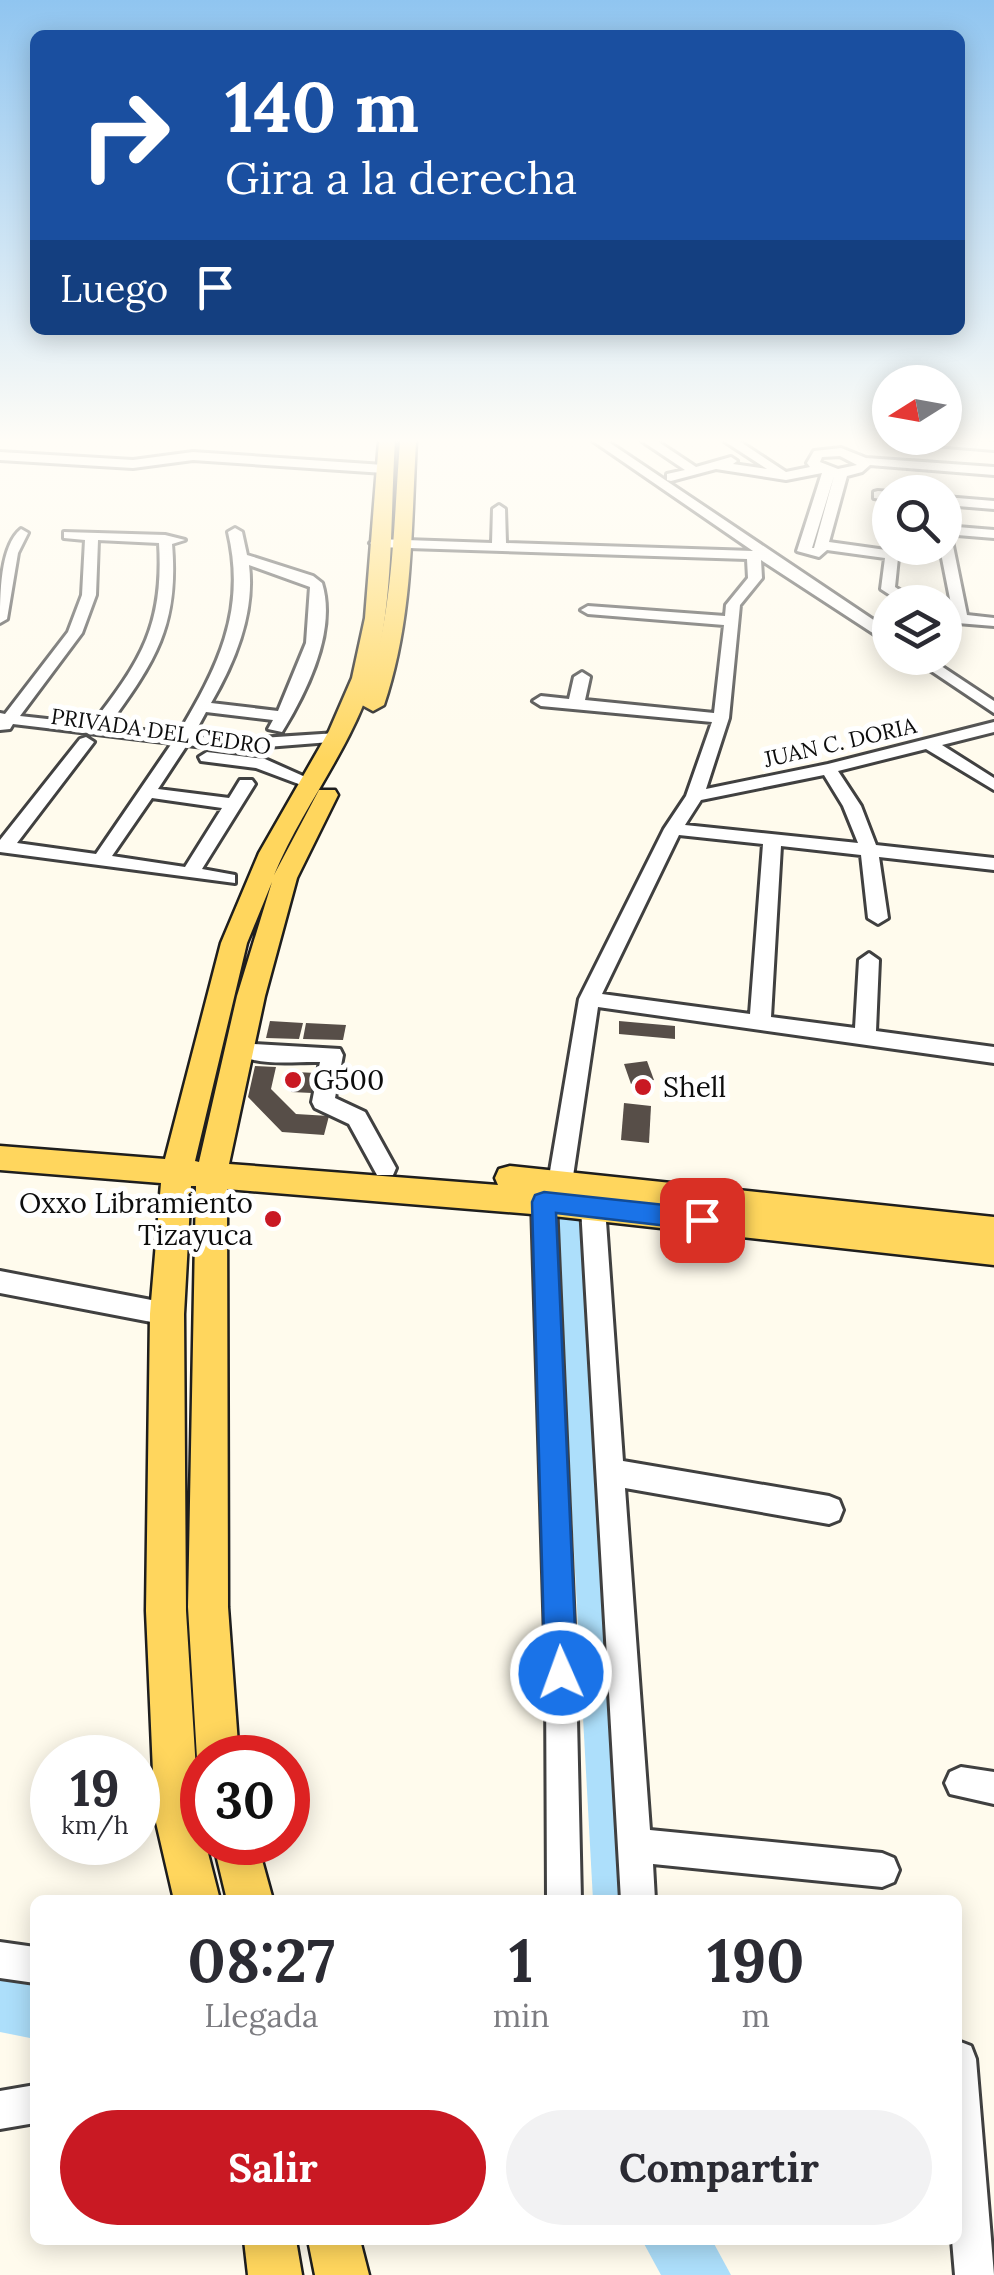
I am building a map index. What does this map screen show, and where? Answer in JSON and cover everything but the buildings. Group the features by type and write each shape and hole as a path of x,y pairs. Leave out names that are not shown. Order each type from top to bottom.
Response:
{"main road":[{"path":"195,1895 177,1818 166,1611 167,1314 234,943 271,853 337,738 362,678 388,547"},
{"path":"216,1735 208,1607 196,1163 240,1046 285,878 369,713 386,666 389,547"},
{"path":"0,1138 196,1163 994,1230"},
{"path":"0,1158 384,1168 552,1192 593,1208 994,1252"},
{"path":"166,1611 208,1607"},
{"path":"241,1865 249,1895"},
{"path":"271,2245 275,2275"},
{"path":"335,2245 342,2275"}],"street":[{"path":"0,619 8,598 8,561 18,547"},
{"path":"2,725 74,633 89,595 91,547"},
{"path":"3,846 128,686 157,636 168,593 171,547"},
{"name":"PRIVADA DEL CEDRO","path":"174,746 200,708 236,630 244,592 239,547"},
{"path":"504,547 761,556"},
{"path":"749,547 872,627"},
{"path":"564,1895 552,1192 589,999 673,829 695,796 720,718 733,605 755,578 761,556"},
{"name":"PRIVADA DEL CEDRO","path":"224,752 276,729 307,671 320,614 317,586 308,579 242,558"},
{"path":"588,610 732,621"},
{"path":"962,619 994,622"},
{"path":"945,675 994,708"},
{"path":"576,705 582,677"},
{"path":"541,701 720,718"},
{"name":"PRIVADA DEL CEDRO","path":"200,708 276,729 337,738"},
{"name":"PRIVADA DEL CEDRO","path":"2,725 224,752 312,784"},
{"name":"JUAN C. DORIA","path":"695,796 828,770 994,727"},
{"path":"258,763 276,729"},
{"path":"931,745 994,784"},
{"path":"100,860 174,746"},
{"path":"828,770 851,800 872,849 878,918"},
{"path":"190,874 246,784"},
{"path":"146,792 234,804"},
{"path":"673,829 994,864"},
{"path":"760,1023 772,841"},
{"path":"3,846 228,879"},
{"path":"865,1038 869,960"},
{"path":"589,999 994,1055"},
{"path":"240,1046 250,1052 332,1055 324,1102 357,1118 384,1168"},
{"path":"593,1208 638,1895"},
{"path":"0,1282 167,1314"},
{"path":"608,1472 829,1510"},
{"path":"961,1783 994,1788"},
{"path":"634,1844 882,1870"},
{"path":"0,1960 30,1964"},
{"path":"0,2110 30,2105"},
{"path":"962,2190 975,2275"}],"waterway":[{"path":"575,1223 620,1895"},
{"path":"0,2004 30,2010"},
{"path":"677,2245 700,2275"}],"place":[{"name":"G500","path":"293,1080"},
{"name":"Shell","path":"643,1087"},
{"name":"Oxxo Libramiento Tizayuca","path":"273,1219"}],"route":[{"path":"561,1673 544,1202 702,1220"}]}
